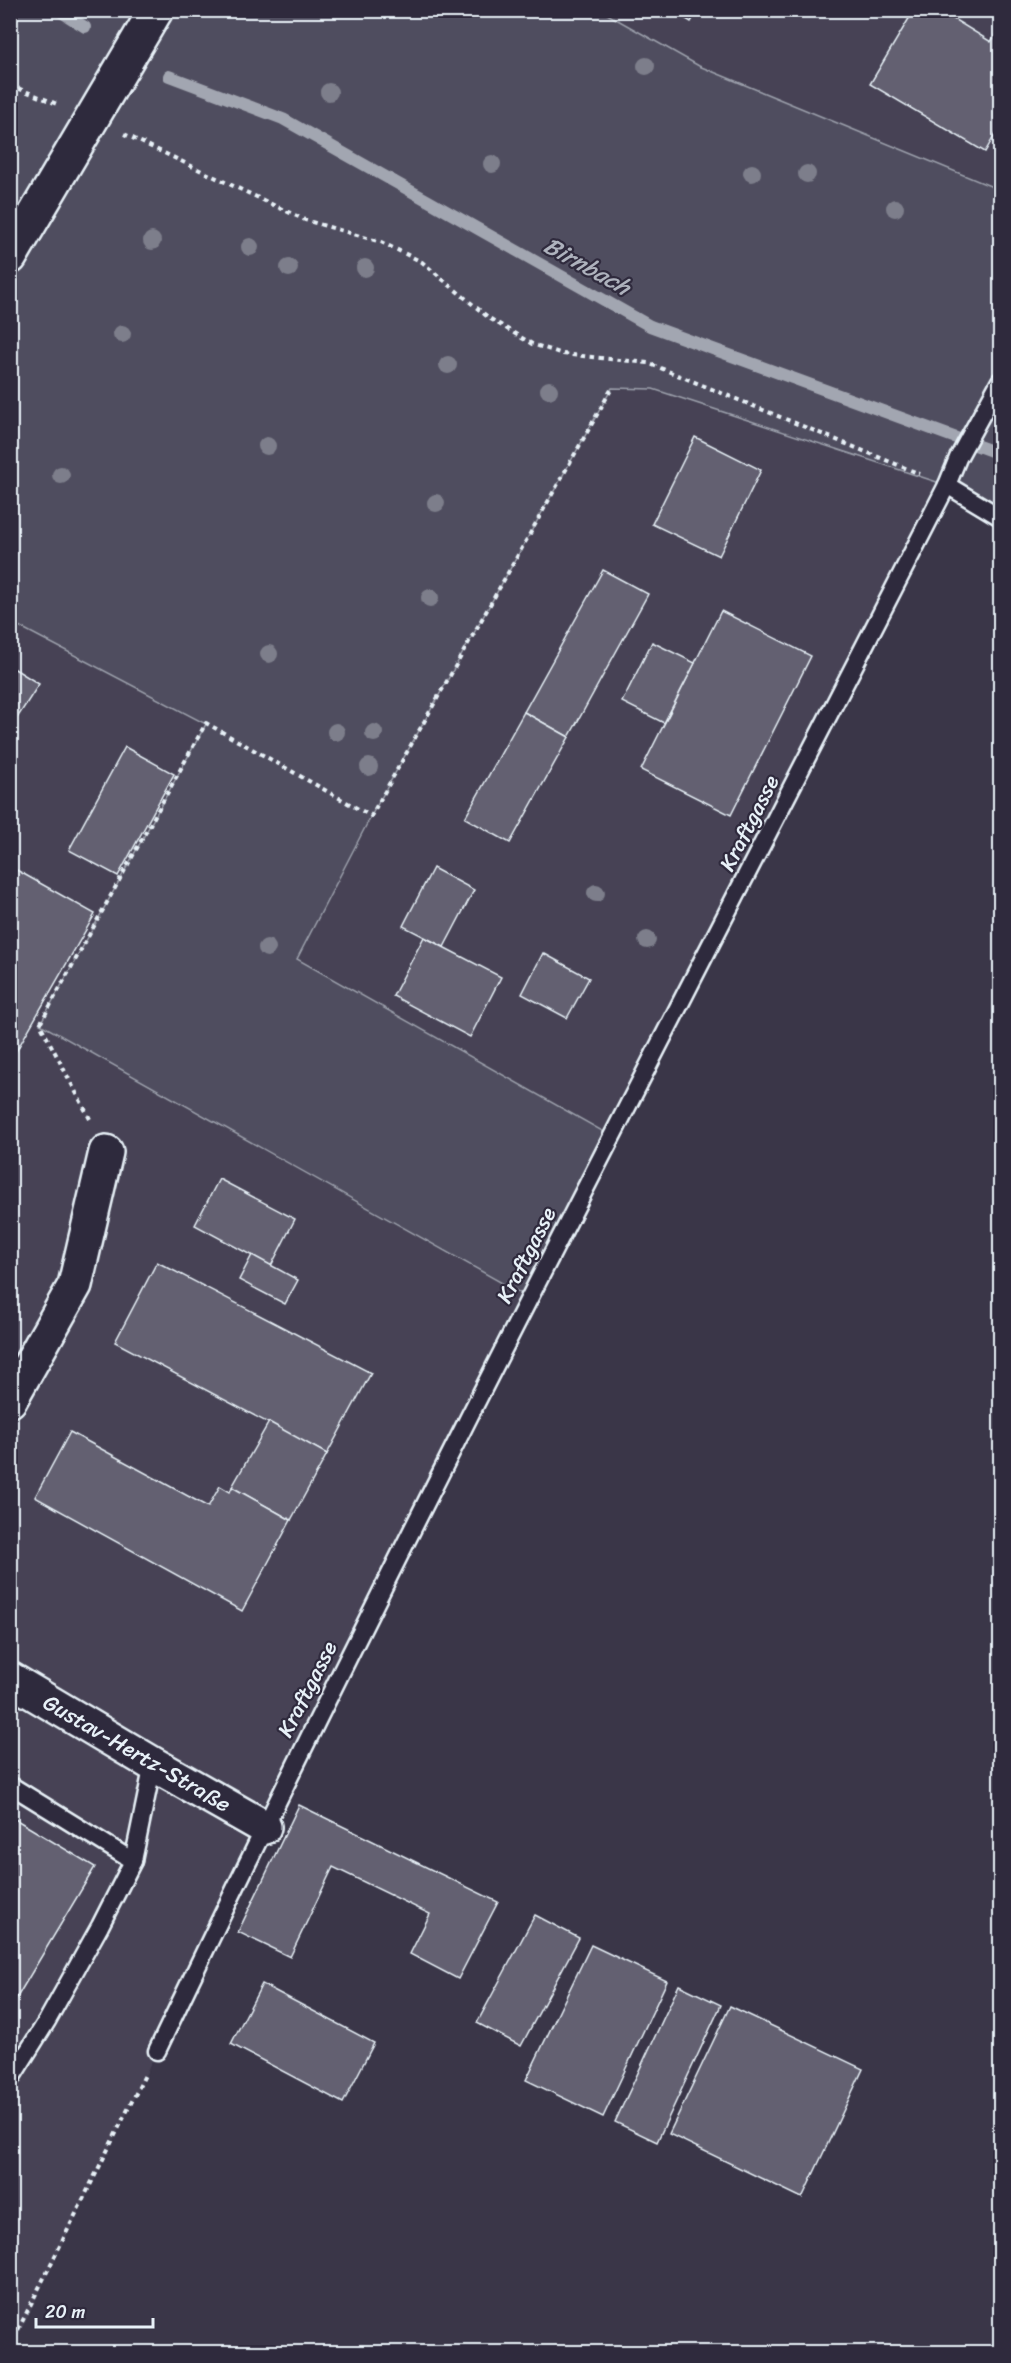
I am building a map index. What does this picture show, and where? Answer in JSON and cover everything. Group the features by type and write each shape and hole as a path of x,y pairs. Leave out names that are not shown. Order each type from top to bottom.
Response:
{"street":[{"path":"10,257 156,10"},
{"path":"10,1400 75,1285 106,1152"},
{"name":"Gustav-Hertz-Straße","path":"10,1679 264,1827"}],"lane":[{"name":"Kraftgasse","path":"157,2051 264,1827 500,1354 958,458 1000,381"},
{"path":"946,485 1000,517"},
{"path":"10,2080 84,1955 133,1861 153,1764"},
{"path":"10,1785 133,1861"}],"path":[{"path":"10,85 92,119 305,220 381,242 422,262 489,318 532,344 563,354 648,363 946,485"},
{"path":"106,1152 40,1024 206,723 371,816 612,388"},
{"path":"10,2346 157,2051"}],"shaded area":[{"path":"10,11 602,11 699,66 1000,190 1000,517 946,485 653,389 612,388 371,816 297,959 613,1137 529,1298 40,1024 206,724 11,622"},
{"path":"11,11 1000,11 1000,381 157,2051 11,2351"}],"building":[{"path":"671,10 698,10 691,22"},
{"path":"914,10 939,10 991,42 1000,27 1000,126 985,152 870,84"},
{"path":"695,437 761,470 719,556 652,524"},
{"path":"603,570 648,594 569,737 524,712"},
{"path":"721,611 811,656 731,815 641,770"},
{"path":"652,642 695,663 664,723 622,702"},
{"path":"10,666 39,684 10,729"},
{"path":"524,712 569,737 510,843 465,818"},
{"path":"125,747 174,774 118,876 69,850"},
{"path":"13,868 95,914 10,1062 10,873"},
{"path":"433,868 474,890 444,947 403,926"},
{"path":"424,937 501,977 470,1037 393,996"},
{"path":"543,953 589,978 567,1018 522,994"},
{"path":"219,1179 295,1219 271,1266 195,1225"},
{"path":"252,1255 298,1280 285,1304 239,1280"},
{"path":"157,1262 371,1373 327,1454 115,1342"},
{"path":"269,1422 327,1454 291,1520 232,1487"},
{"path":"70,1432 208,1507 220,1486 230,1492 232,1487 291,1520 242,1611 35,1497"},
{"path":"299,1805 498,1902 458,1979 410,1954 430,1914 333,1867 290,1957 238,1932"},
{"path":"10,1816 95,1867 10,2009"},
{"path":"535,1915 579,1938 521,2046 477,2023"},
{"path":"591,1945 667,1981 603,2117 526,2080"},
{"path":"262,1984 374,2043 343,2103 231,2044"},
{"path":"679,1985 721,2005 657,2142 615,2122"},
{"path":"730,2006 863,2069 802,2198 669,2134"}],"waterway":[{"name":"Birnbach","path":"58,10 85,27"},
{"name":"Birnbach","path":"169,76 283,119 650,326 1000,454"}]}
